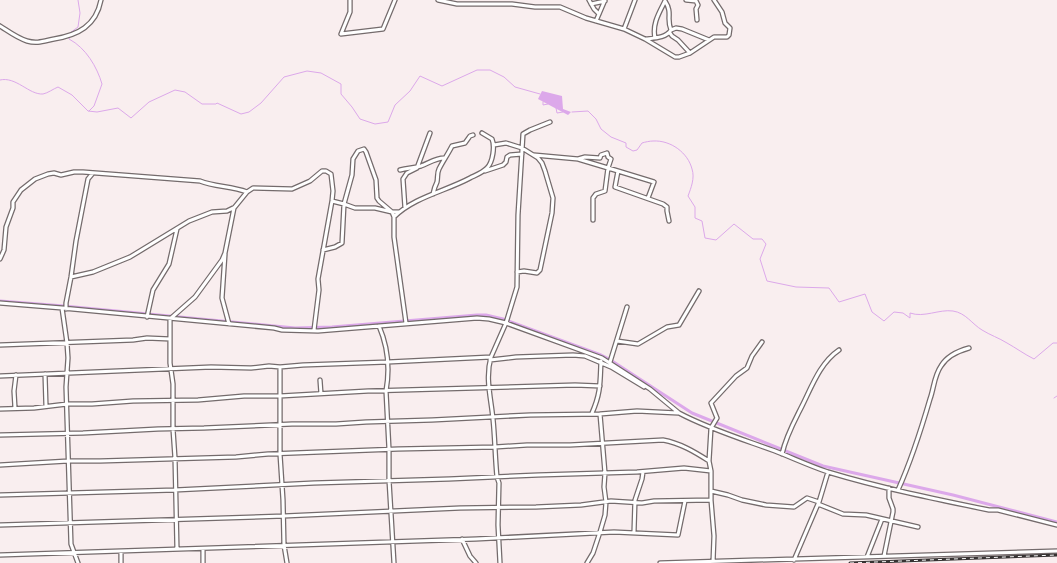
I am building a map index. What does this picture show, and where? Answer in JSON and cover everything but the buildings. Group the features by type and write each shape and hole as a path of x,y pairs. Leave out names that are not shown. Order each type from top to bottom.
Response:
{"street":[{"path":"0,26 20,38 35,42 64,38 74,34 93,21 101,0"},
{"path":"350,0 350,12 341,34 383,29 395,0"},
{"path":"438,0 457,4 477,5 511,2 544,7 560,7 586,18 624,29 675,57 690,52 715,36 727,37 729,35 730,28 724,22 722,12 714,0"},
{"path":"589,0 599,14"},
{"path":"624,29 635,0"},
{"path":"665,0 670,9 668,22 670,32 690,52"},
{"path":"655,38 656,19 665,0"},
{"path":"686,0 696,0 698,5 696,9 697,20"},
{"path":"544,1 544,7"},
{"path":"591,4 605,1"},
{"path":"596,21 605,1"},
{"path":"646,40 665,36 676,28 709,40"},
{"path":"500,563 498,483 488,370 491,358 506,324 517,287 518,215 523,134 550,122"},
{"path":"405,208 403,179 407,173 417,168 430,133"},
{"path":"482,133 492,139 494,145 490,164 482,172"},
{"path":"433,194 438,171 452,146 465,143 473,135"},
{"path":"494,145 506,144 522,148 538,158 546,171 553,198 552,213 540,270 537,273 517,272"},
{"path":"323,250 342,243 344,204 352,175 353,159 358,151 364,150 374,170 377,198 392,212 394,217 394,237 406,323"},
{"path":"578,159 585,157 600,158 601,155 607,153 611,159 608,168 606,191 596,194 593,198 593,220"},
{"path":"394,217 405,208 433,194 482,172 503,165 510,155 522,154"},
{"path":"531,154 578,159 654,182 648,198"},
{"path":"400,170 444,158"},
{"path":"229,324 222,298 222,290 225,253 234,208 247,192 254,188 292,189 310,181 322,171 326,171 332,177 332,201 318,279 314,330"},
{"path":"618,171 615,187 667,206 666,211 669,221"},
{"path":"0,259 4,250 6,228 13,208 13,202 21,190 34,179 48,174 62,175 74,172 200,181 206,184 234,187 247,192"},
{"path":"78,563 71,544 66,387 68,372 64,308 72,277 76,241 88,179 93,173"},
{"path":"332,201 354,208 375,208 400,212"},
{"path":"72,277 93,272 134,255 177,228 204,215 234,208"},
{"path":"147,316 153,290 169,264 177,228"},
{"path":"176,549 170,319 195,297 225,253"},
{"path":"617,341 638,344 667,327 679,324 699,291"},
{"path":"0,303 282,330 314,330 477,318 489,319 602,360 641,386 650,389"},
{"path":"610,362 627,307"},
{"path":"379,326 386,344 388,362 386,391 394,563"},
{"path":"0,345 147,338 170,339"},
{"path":"713,562 714,536 709,462 711,428 716,419 711,405 736,376 747,368 752,356 762,342"},
{"path":"898,490 925,415 938,370 951,356 969,348"},
{"path":"782,454 784,442 817,376 830,358 839,350"},
{"path":"0,376 211,367 252,368 303,364 585,356 610,362 650,389 678,413 711,428 828,472 889,488 980,508 998,510 1057,525"},
{"path":"592,413 600,386 602,360"},
{"path":"280,367 280,454 284,545 287,563"},
{"path":"45,374 46,406"},
{"path":"15,408 14,391 16,375"},
{"path":"320,380 321,394"},
{"path":"0,409 34,408 67,404 173,401 250,396 575,384 600,386"},
{"path":"0,435 432,420 493,416 600,414 637,410 678,413"},
{"path":"587,563 593,553 605,515 605,473 600,414"},
{"path":"0,465 663,440 696,453 709,462"},
{"path":"0,495 643,472 684,468 711,471"},
{"path":"634,532 634,504 643,472"},
{"path":"794,560 819,503 828,472"},
{"path":"884,556 893,509 889,500 889,488"},
{"path":"711,490 749,502 766,505 794,507 807,498 843,514 866,515 918,527"},
{"path":"0,525 581,505 606,502 642,504 654,501 711,500"},
{"path":"0,555 499,538 600,532 679,535 685,501"},
{"path":"867,557 882,519"},
{"path":"462,539 470,556 476,563"},
{"path":"203,549 203,563"},
{"path":"121,551 121,563"},
{"path":"660,563 1057,551"}],"shaded area":[{"path":"542,91 562,96 563,109 571,112 568,115 538,99"}],"waterway":[{"path":"78,0 80,13 78,27 70,33 69,39 81,47 90,58 102,84 94,106 89,111"},
{"path":"0,80 12,81 38,94 43,94 58,87 72,95 88,111 97,112 118,108 131,118 149,102 175,90 185,92 202,104 217,103 241,114 249,112 261,103 284,77 307,71 321,73 341,84 341,94 360,119 375,124 388,122 395,105 410,91 420,76 442,86 477,70 490,70 504,77 515,87 540,94"},
{"path":"543,102 543,105 548,104"},
{"path":"556,108 557,113 563,112"},
{"path":"572,112 588,111 596,119 601,129 611,137 626,143 626,147 633,151 637,150 642,143 660,141 672,145 683,153 690,163 693,172 688,196 695,207 695,218 702,221 705,238 716,240 734,224 753,239 762,239 766,244 760,259 767,281 796,287 829,288 839,302 865,294 872,312 884,321 894,312 903,313 910,318 910,313 921,315 948,311 958,312 982,330 1034,359 1053,343 1057,343"},
{"path":"0,301 295,328 332,327 486,315 503,319 601,355 692,413 823,466 953,495 1057,522"}],"railway":[{"path":"850,563 1057,555"}]}
